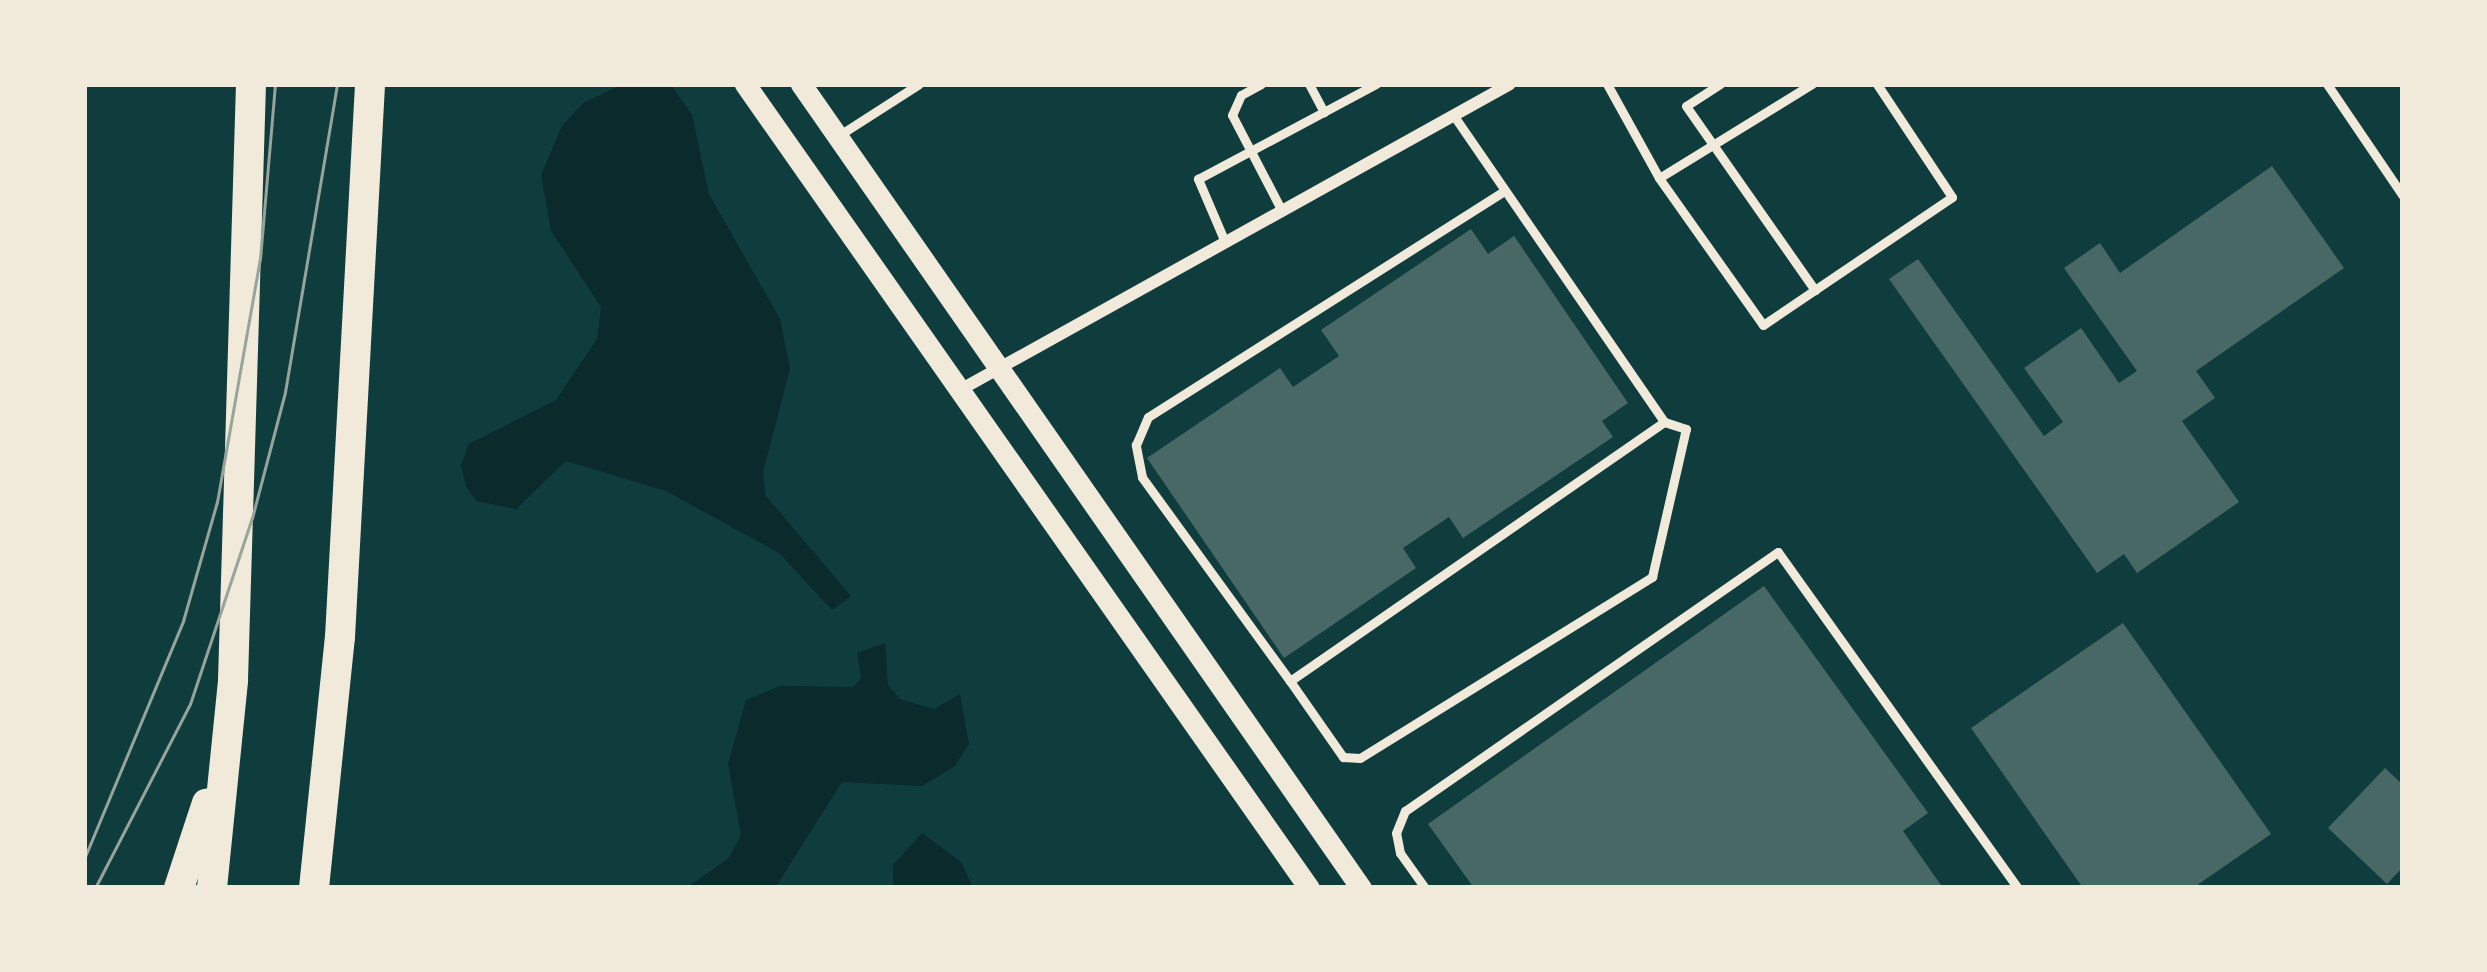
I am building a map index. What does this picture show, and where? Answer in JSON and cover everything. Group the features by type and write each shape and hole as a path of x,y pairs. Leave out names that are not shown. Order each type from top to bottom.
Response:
{"main road":[{"path":"212,888 224,751 251,84"},
{"path":"314,888 340,637 370,84"},
{"path":"178,888 224,751"}],"street":[{"path":"745,84 1309,888"},
{"path":"801,84 1360,888"},
{"path":"960,390 1510,84"}],"lane":[{"path":"891,84 899,95"},
{"path":"838,136 919,84"},
{"path":"1261,84 1233,107 1250,152 1282,211"},
{"path":"1309,84 1324,112"},
{"path":"1225,242 1195,182 1376,84"},
{"path":"1607,84 1659,178 1762,326 1952,197 1876,84"},
{"path":"1720,84 1686,106 1815,290"},
{"path":"1659,178 1812,84"},
{"path":"2327,84 2403,196"},
{"path":"1454,116 1664,422 1686,429 1652,577 1360,758 1343,757 1142,477 1136,445 1148,417 1504,191"},
{"path":"1290,681 1664,422"},
{"path":"1425,888 1400,853 1396,833 1405,811 1778,552 2018,888"}],"water":[{"path":"623,84 671,85 692,115 709,194 780,319 790,369 763,472 766,496 851,596 832,610 779,553 666,491 566,461 516,509 476,501 466,486 461,465 469,444 556,400 597,339 601,307 551,231 541,175 562,126 583,103"},
{"path":"885,643 888,685 900,699 934,709 960,694 969,744 955,766 922,786 842,782 775,888 686,888 728,859 741,835 728,764 746,700 780,686 853,687 861,678 857,653"},
{"path":"922,833 961,862 973,888 893,888 893,865"}],"building":[{"path":"2272,166 2344,268 2196,371 2215,398 2182,421 2239,502 2137,573 2124,554 2097,573 1889,279 1918,259 2044,436 2063,422 2024,368 2081,328 2119,383 2137,371 2064,268 2100,243 2120,273"},
{"path":"1471,229 1488,254 1514,236 1628,403 1602,421 1613,437 1463,538 1449,517 1403,548 1416,568 1284,658 1147,458 1280,368 1293,387 1339,356 1321,330"},
{"path":"1764,586 1928,813 1903,831 1943,888 1474,888 1428,824"},
{"path":"2123,623 2271,834 2193,888 2083,888 1971,728"},
{"path":"2385,768 2403,785 2403,867 2387,884 2328,828"}],"tram line":[{"path":"84,859 183,621 217,502 260,259 275,84"},
{"path":"95,888 190,704 252,518 285,392 337,84"}]}
